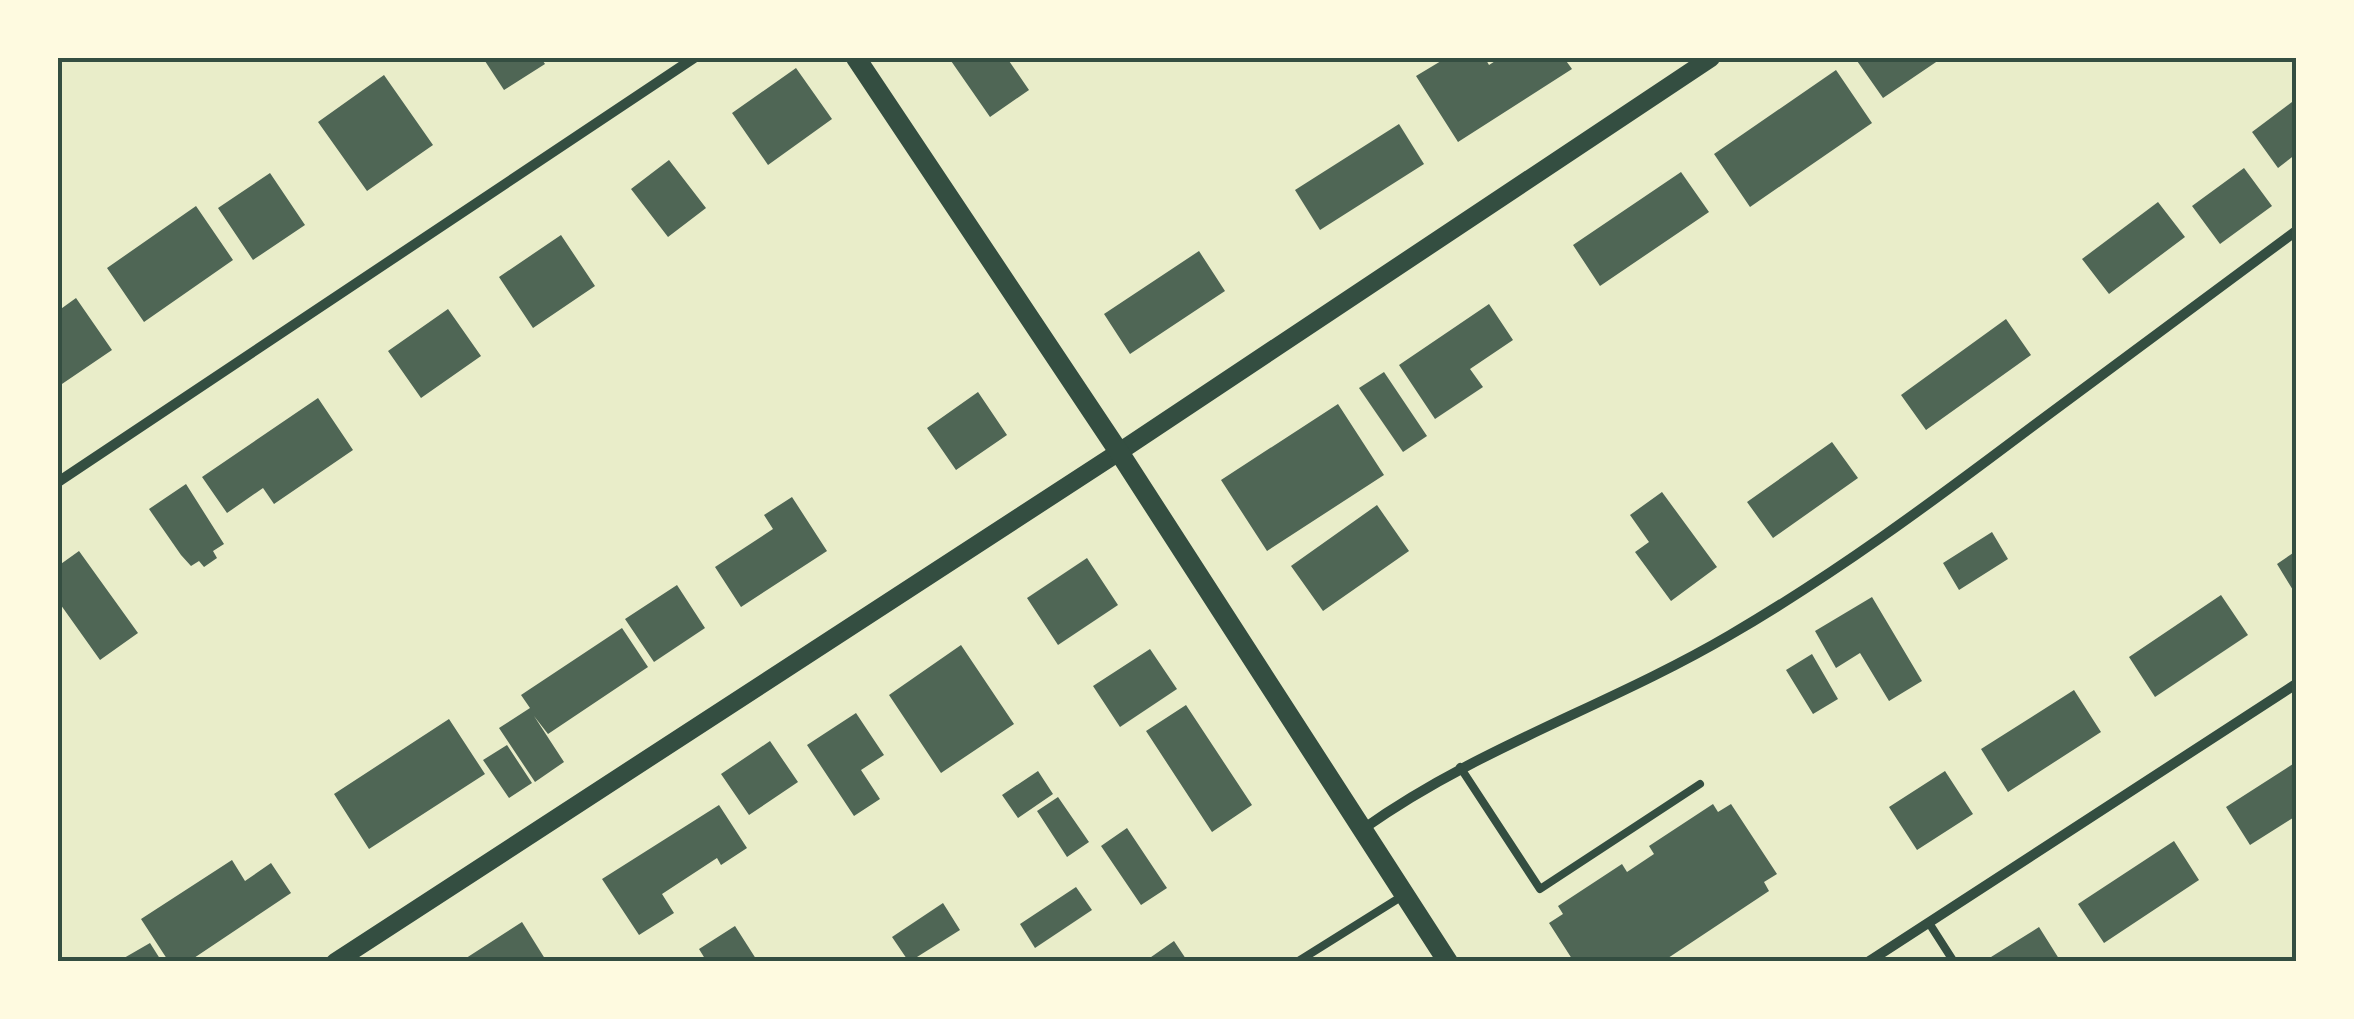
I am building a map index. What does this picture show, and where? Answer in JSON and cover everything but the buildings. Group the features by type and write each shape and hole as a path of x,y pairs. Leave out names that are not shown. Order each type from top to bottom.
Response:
{"main road":[{"path":"856,58 1119,452 1448,962"}],"street":[{"path":"58,482 694,58"},
{"path":"335,962 1119,452 1711,58"},
{"path":"1363,830 1460,767 1712,646 1824,578 2296,231"},
{"path":"1868,962 2296,684"}],"lane":[{"path":"1460,767 1540,889 1700,784"},
{"path":"1297,962 1404,894"},
{"path":"1929,923 1954,962"}]}
